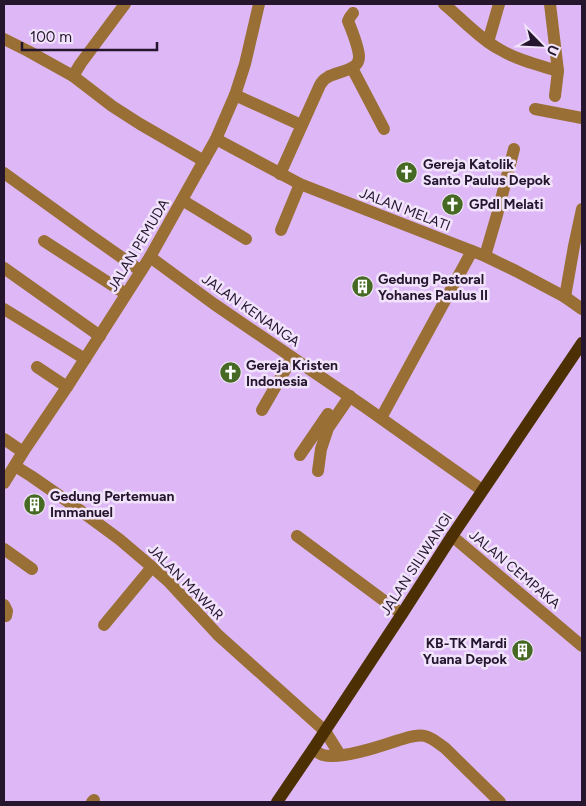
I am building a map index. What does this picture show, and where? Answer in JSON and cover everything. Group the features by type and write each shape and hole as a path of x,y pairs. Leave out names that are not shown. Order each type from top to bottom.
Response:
{"main road":[{"name":"JALAN SILIWANGI","path":"277,802 314,749 482,490 582,343"}],"street":[{"path":"73,76 124,4"},
{"name":"JALAN PEMUDA","path":"4,483 150,257 216,139 236,95 259,4"},
{"path":"444,4 488,42 510,55 558,71"},
{"path":"488,42 499,4"},
{"path":"550,4 558,71 555,96"},
{"path":"280,174 301,125 324,79 330,75 352,68 359,59 348,21 353,13"},
{"path":"4,39 73,76 112,106 204,161"},
{"path":"352,68 384,129"},
{"path":"236,95 301,125"},
{"path":"536,109 582,118"},
{"name":"JALAN MELATI","path":"216,139 300,184 430,237 485,256 565,297 582,309"},
{"path":"485,256 514,149"},
{"path":"4,173 141,271"},
{"path":"281,230 300,184"},
{"path":"182,200 246,239"},
{"path":"565,297 582,209"},
{"path":"44,241 126,294"},
{"path":"380,418 472,251"},
{"name":"JALAN KENANGA","path":"150,257 214,304 482,490"},
{"path":"4,268 100,336"},
{"path":"4,309 85,359"},
{"path":"262,410 292,358"},
{"path":"37,367 67,387"},
{"path":"300,455 346,394"},
{"path":"318,471 321,450 328,428 346,394"},
{"path":"4,439 23,452"},
{"name":"JALAN MAWAR","path":"15,466 119,539 152,567 218,635 325,731 340,755"},
{"path":"297,536 402,614"},
{"name":"JALAN CEMPAKA","path":"452,536 582,646"},
{"path":"4,549 32,569"},
{"path":"104,625 152,567"},
{"path":"314,749 320,754 327,756 340,755 365,751 411,736 424,736 445,748 500,802"}],"place":[{"name":"Gereja Katolik Santo Paulus Depok","path":"407,172"},
{"name":"GPdI Melati","path":"453,204"},
{"name":"Gedung Pastoral Yohanes Paulus II","path":"362,287"},
{"name":"Gereja Kristen Indonesia","path":"230,373"},
{"name":"Gedung Pertemuan Immanuel","path":"34,504"},
{"name":"KB-TK Mardi Yuana Depok","path":"523,651"}]}
